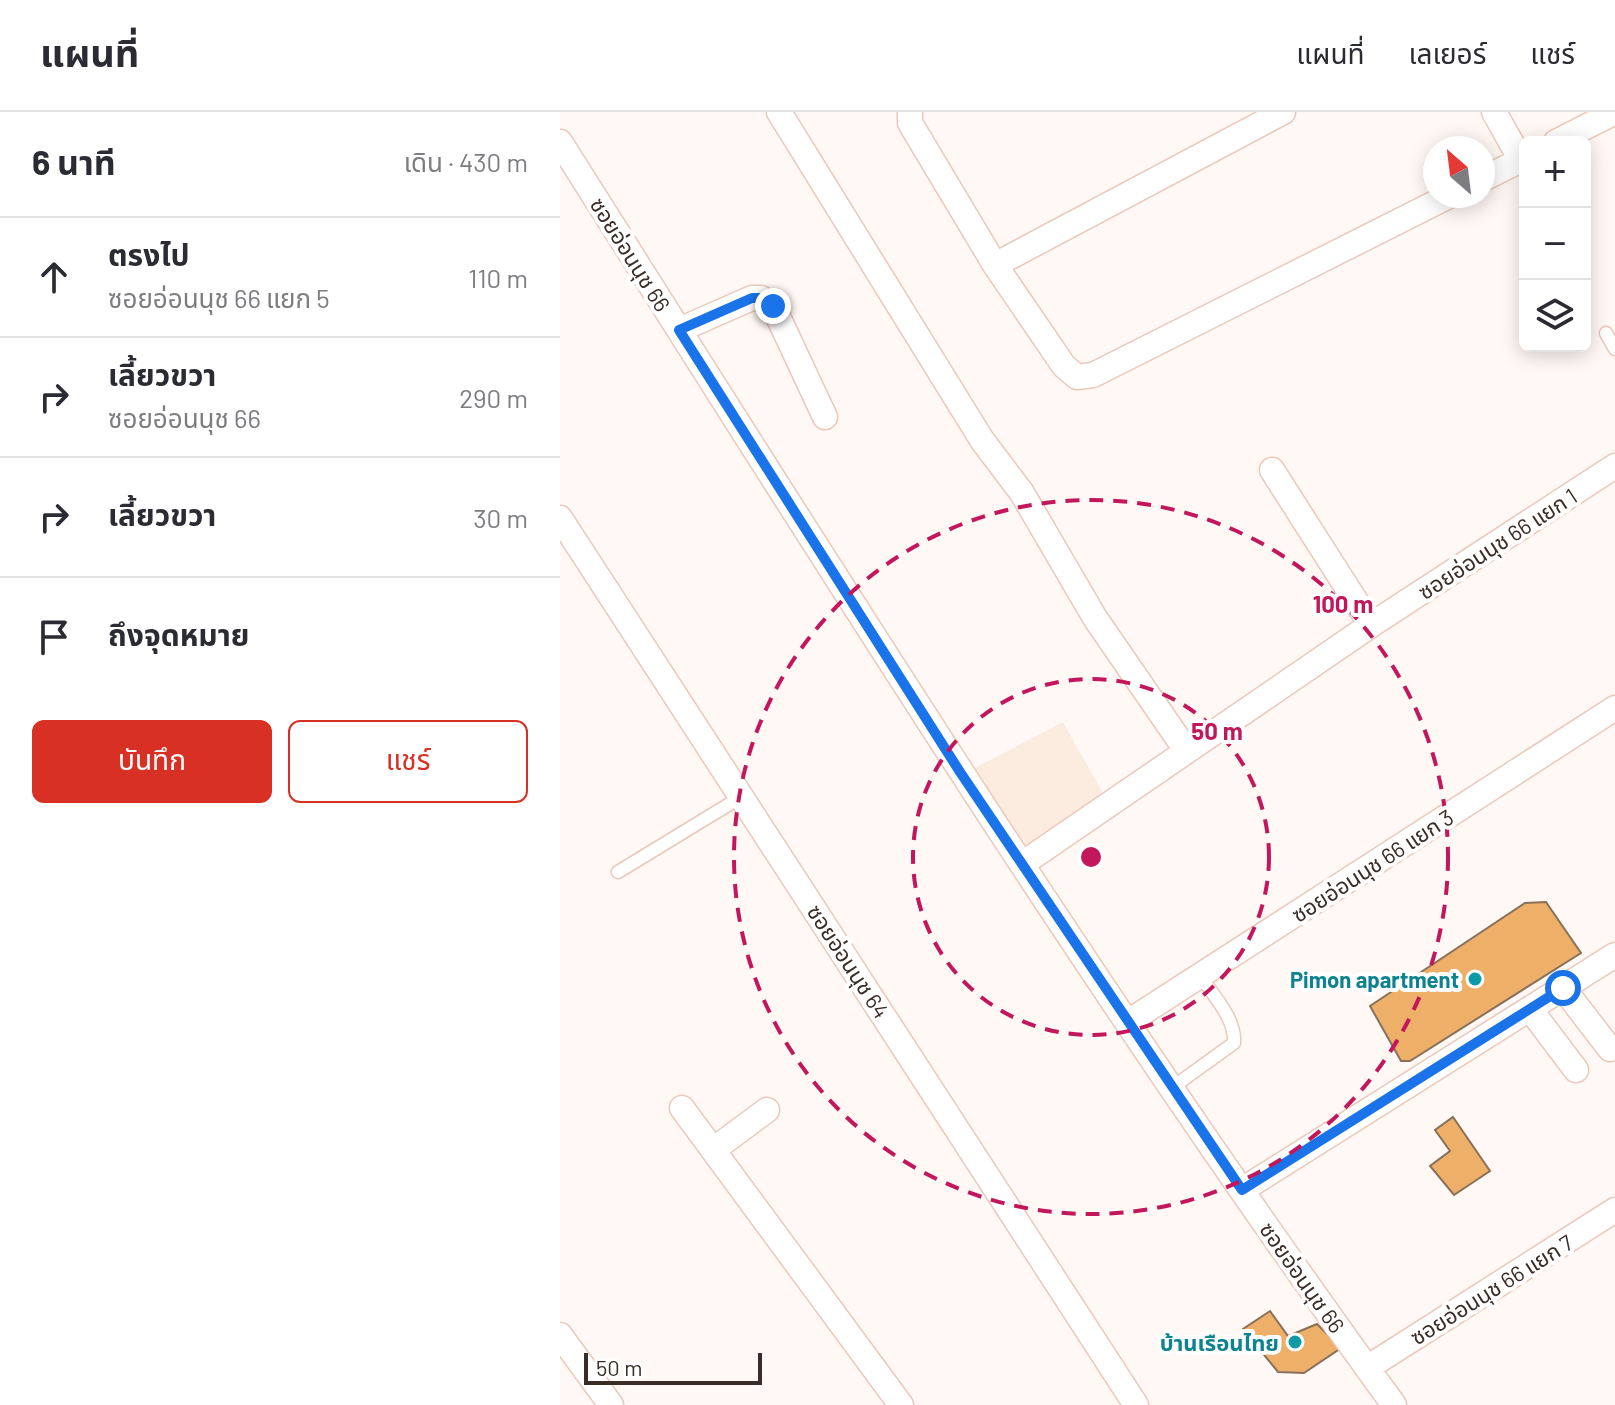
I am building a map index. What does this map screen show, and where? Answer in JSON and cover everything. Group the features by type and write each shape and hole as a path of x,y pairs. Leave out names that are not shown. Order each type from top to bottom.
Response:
{"street":[{"path":"779,112 982,440 1022,493 1095,618 1186,750"},
{"path":"910,112 910,123 995,265 1064,366 1077,377 1093,375 1425,208"},
{"path":"995,265 1283,112"},
{"path":"1494,112 1519,153"},
{"path":"1568,136 1615,112"},
{"name":"ซอยอ่อนนุช 66","path":"560,142 951,759 1242,1190 1394,1405"},
{"path":"1495,173 1519,161"},
{"path":"679,330 752,298 761,298 773,306 825,417"},
{"name":"ซอยอ่อนนุช 66 แยก 1","path":"1022,864 1371,625 1615,466"},
{"path":"1272,470 1371,625"},
{"name":"ซอยอ่อนนุช 64","path":"560,518 1136,1405"},
{"name":"ซอยอ่อนนุช 66 แยก 3","path":"1128,1022 1615,708"},
{"path":"1242,1190 1615,955"},
{"path":"1563,988 1610,1049"},
{"path":"1530,1009 1576,1070"},
{"path":"682,1108 901,1405"},
{"path":"713,1150 767,1110"},
{"name":"ซอยอ่อนนุช 66 แยก 7","path":"1367,1368 1615,1210"},
{"path":"560,1335 611,1405"}],"lane":[{"path":"1606,333 1615,349"},
{"path":"618,872 741,797"},
{"path":"1173,1087 1234,1043 1235,1034 1227,1015 1200,976"}],"shaded area":[{"path":"1063,722 1105,797 1023,855 971,770"}],"building":[{"name":"Pimon apartment","path":"1546,902 1581,953 1410,1061 1401,1061 1370,1006 1525,903"},
{"path":"1453,1117 1490,1171 1454,1195 1430,1166 1450,1151 1435,1130"},
{"name":"บ้านเรือนไทย","path":"1270,1311 1288,1336 1317,1324 1341,1348 1304,1373 1278,1372 1243,1329"}],"place":[{"name":"Pimon apartment","path":"1475,979"},
{"name":"บ้านเรือนไทย","path":"1295,1342"}],"route":[{"path":"773,306 761,298 752,298 679,330 960,772 1242,1190 1563,988"}]}
